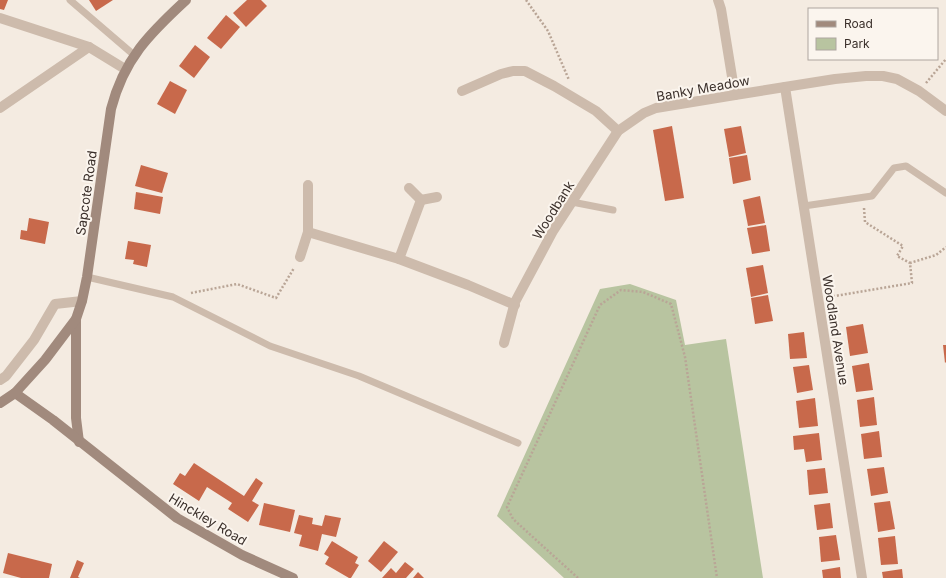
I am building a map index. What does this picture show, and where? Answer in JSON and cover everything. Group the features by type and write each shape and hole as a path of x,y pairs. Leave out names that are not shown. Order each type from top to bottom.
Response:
{"main road":[{"name":"Sapcote Road","path":"0,403 15,393 45,360 76,319 82,301 87,277 111,110 116,92 134,55 165,20 186,0"},
{"path":"76,319 76,411 78,442"},
{"name":"Hinckley Road","path":"15,393 53,420 78,442 177,518 242,555 293,578"}],"street":[{"path":"718,0 721,9 735,95"},
{"path":"0,18 89,47 126,69"},
{"path":"0,108 89,47"},
{"path":"462,91 501,74 513,71 525,71 596,111 618,131"},
{"name":"Banky Meadow","path":"618,131 644,113 656,108 835,79 883,76 897,79 919,91 946,111"},
{"name":"Woodland Avenue","path":"785,87 862,578"},
{"name":"Woodbank","path":"504,343 514,305 553,231 618,131"},
{"path":"300,257 308,232 308,185"},
{"path":"409,188 421,200"},
{"path":"421,200 437,197"},
{"path":"399,259 421,200"},
{"path":"308,232 399,259 468,285 514,305"},
{"path":"0,380 6,376 34,340 55,304 82,301"}],"lane":[{"path":"70,0 134,55"},
{"path":"804,206 872,196 894,168 906,166 946,193"},
{"path":"572,202 613,210"},
{"path":"87,277 174,297 270,346 359,376 518,443"}],"path":[{"path":"526,0 548,31 577,99"},
{"path":"919,91 946,59"},
{"path":"862,197 865,222 903,246 897,256 910,263 936,255 946,247"},
{"path":"174,297 237,284 276,298 300,257"},
{"path":"818,298 912,283 910,263"},
{"path":"578,578 512,520 507,507 600,305 621,290 643,292 671,304 685,357 717,578"}],"green space":[{"path":"630,284 676,300 685,345 726,339 763,578 564,578 497,516 600,289"}],"building":[{"path":"0,0 8,0 4,10 0,9"},
{"path":"89,0 113,0 96,11"},
{"path":"247,0 261,0 267,6 246,27 233,13"},
{"path":"226,15 240,27 221,49 207,38"},
{"path":"195,45 210,57 194,78 179,66"},
{"path":"170,81 187,90 175,114 157,104"},
{"path":"672,126 684,198 665,201 653,130"},
{"path":"741,126 746,153 729,157 724,129"},
{"path":"747,155 751,180 733,184 729,158"},
{"path":"141,165 168,173 162,193 135,186"},
{"path":"136,192 163,197 160,214 134,209"},
{"path":"760,196 765,223 748,226 743,200"},
{"path":"29,218 49,222 45,244 20,239 21,230 27,231"},
{"path":"766,225 770,251 752,254 747,228"},
{"path":"128,241 151,245 147,267 133,264 134,260 125,259"},
{"path":"763,265 768,293 751,297 746,268"},
{"path":"768,295 773,321 755,324 751,298"},
{"path":"863,324 868,353 850,356 846,327"},
{"path":"804,332 807,358 790,359 788,334"},
{"path":"943,345 946,345 945,363"},
{"path":"869,363 873,390 856,392 852,366"},
{"path":"809,365 813,390 797,393 793,367"},
{"path":"874,397 877,425 860,427 857,400"},
{"path":"815,398 818,426 799,428 796,401"},
{"path":"879,431 882,457 864,459 861,434"},
{"path":"819,433 822,460 806,462 804,449 794,450 793,436"},
{"path":"194,463 244,496 256,478 263,483 252,501 259,505 248,522 228,509 232,503 207,487 199,501 173,484 180,473 185,476"},
{"path":"884,467 888,493 871,496 867,469"},
{"path":"825,468 828,493 809,495 807,470"},
{"path":"890,501 895,529 878,532 874,503"},
{"path":"264,503 295,510 290,532 259,525"},
{"path":"830,503 833,528 817,530 814,505"},
{"path":"299,515 313,518 312,524 322,526 325,515 341,518 336,537 322,534 318,551 299,546 302,535 294,533"},
{"path":"836,535 840,560 821,562 819,537"},
{"path":"895,536 898,564 881,565 878,538"},
{"path":"332,541 358,557 355,563 359,565 351,578 325,564 329,557 324,554"},
{"path":"384,541 398,552 381,572 368,561"},
{"path":"8,553 52,564 49,578 21,578 3,573"},
{"path":"77,560 84,563 78,577 80,578 70,578"},
{"path":"405,562 414,569 406,578 382,578 391,568 396,573"},
{"path":"840,567 841,578 823,578 822,570"},
{"path":"902,569 903,578 883,578 882,572"},
{"path":"418,572 424,578 413,578"}]}
